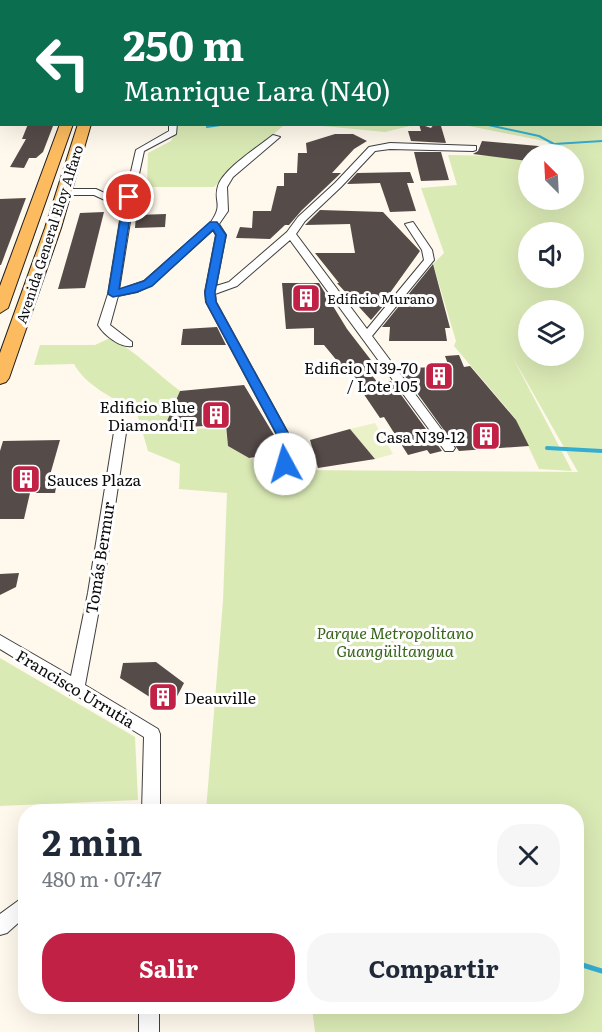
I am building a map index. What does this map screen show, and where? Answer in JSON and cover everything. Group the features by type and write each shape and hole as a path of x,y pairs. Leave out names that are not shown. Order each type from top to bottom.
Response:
{"main road":[{"name":"Avenida General Eloy Alfaro","path":"0,308 66,126"},
{"name":"Avenida General Eloy Alfaro","path":"0,378 53,228 84,126"}],"street":[{"path":"128,344 107,330 104,325 113,294 128,202 140,150 173,132 173,126"},
{"path":"113,294 134,290 148,283 214,224 223,211 222,187 229,175 276,137"},
{"path":"210,292 233,284 291,234 301,219 372,150 390,146 473,148"},
{"path":"68,176 78,183 105,187 128,202"},
{"path":"63,192 96,192 128,202"},
{"path":"214,224 221,235 210,292 211,302 282,433 285,464"},
{"path":"367,336 429,260 427,250 410,224"},
{"path":"291,234 449,448"},
{"name":"Tomás Bermur","path":"76,690 95,593 121,426"},
{"name":"Francisco Urrutia","path":"0,642 152,734 151,804"},
{"path":"0,926 18,911"},
{"path":"149,1014 149,1032"}],"green space":[{"path":"178,126 283,126 214,187 147,187 148,153 171,141"},
{"path":"323,126 410,126 385,132"},
{"name":"Parque Metropolitano Guangüiltangua","path":"469,126 602,126 602,1032 315,1032 313,1014 584,1014 584,804 207,804 223,601 227,493 179,489 180,464 148,451 136,410 93,385 74,364 34,365 40,345 95,345 110,338 137,356 180,391 164,428 226,429 228,446 249,458 292,470 578,472 512,356 572,471 539,469 515,418 454,346 456,341 433,264 444,253 421,188 457,185 448,155 500,156 518,159 518,210 584,210 584,144 548,144 549,142"},
{"path":"375,423 393,454 375,459 350,429"},
{"path":"0,658 135,737 138,800 0,806"}],"building":[{"path":"27,126 53,126 43,152 36,158 29,158 24,168 10,167 26,139 22,139"},
{"path":"420,126 431,128 441,126 446,143 411,141 408,131 421,131"},
{"path":"335,134 353,134 367,141 354,149 332,173 341,173 289,225 285,225 270,239 236,238 240,227 252,228 253,211 271,211 277,186 284,186 284,173 297,173 298,153 307,153 306,143"},
{"path":"482,141 518,144 518,160 473,154 478,151"},
{"path":"414,152 441,152 449,180 421,181"},
{"path":"410,172 414,183 407,183 416,211 390,212 380,183 347,184 357,173"},
{"path":"26,198 1,265 0,265 0,199"},
{"path":"320,210 383,212 420,251 387,297 389,299 371,320 337,283 339,283 315,253 355,253 350,224 305,225"},
{"path":"104,212 85,288 58,289 80,213"},
{"path":"166,214 165,227 135,228 136,215"},
{"path":"433,264 450,328 445,328 447,341 389,341 390,327 382,327"},
{"path":"282,283 319,283 347,329 374,364 365,367 379,384 391,381 442,451 430,454 427,450 408,455 384,417 380,418 361,390 364,389 346,367 343,368 324,345 314,345 314,328 286,329"},
{"path":"217,327 226,345 181,345 183,329"},
{"path":"459,355 464,367 470,366 516,420 529,446 459,451 399,368 449,367 445,356"},
{"path":"244,385 274,435 275,443 271,455 249,458 228,446 226,425 164,428 180,391"},
{"path":"350,429 375,459 318,468 310,440"},
{"path":"60,440 48,482 57,482 55,493 30,493 24,519 0,519 0,451 3,441"},
{"path":"19,573 16,587 0,595 0,574"},
{"name":"Deauville","path":"156,662 184,683 170,710 120,678 123,663"}],"waterway":[{"path":"207,127 214,126"},
{"path":"493,126 539,136 554,144 602,141"},
{"path":"547,448 602,451"},
{"path":"584,965 602,971"}],"place":[{"name":"Edificio Murano","path":"306,298"},
{"name":"Edificio N39-70 / Lote 105","path":"439,376"},
{"name":"Edificio Blue Diamond II","path":"216,415"},
{"name":"Casa N39-12","path":"486,436"},
{"name":"Sauces Plaza","path":"26,479"},
{"name":"Deauville","path":"163,697"}],"route":[{"path":"129,197 113,294 134,290 148,283 214,224 221,235 210,292 211,302 282,433 285,464"}]}
